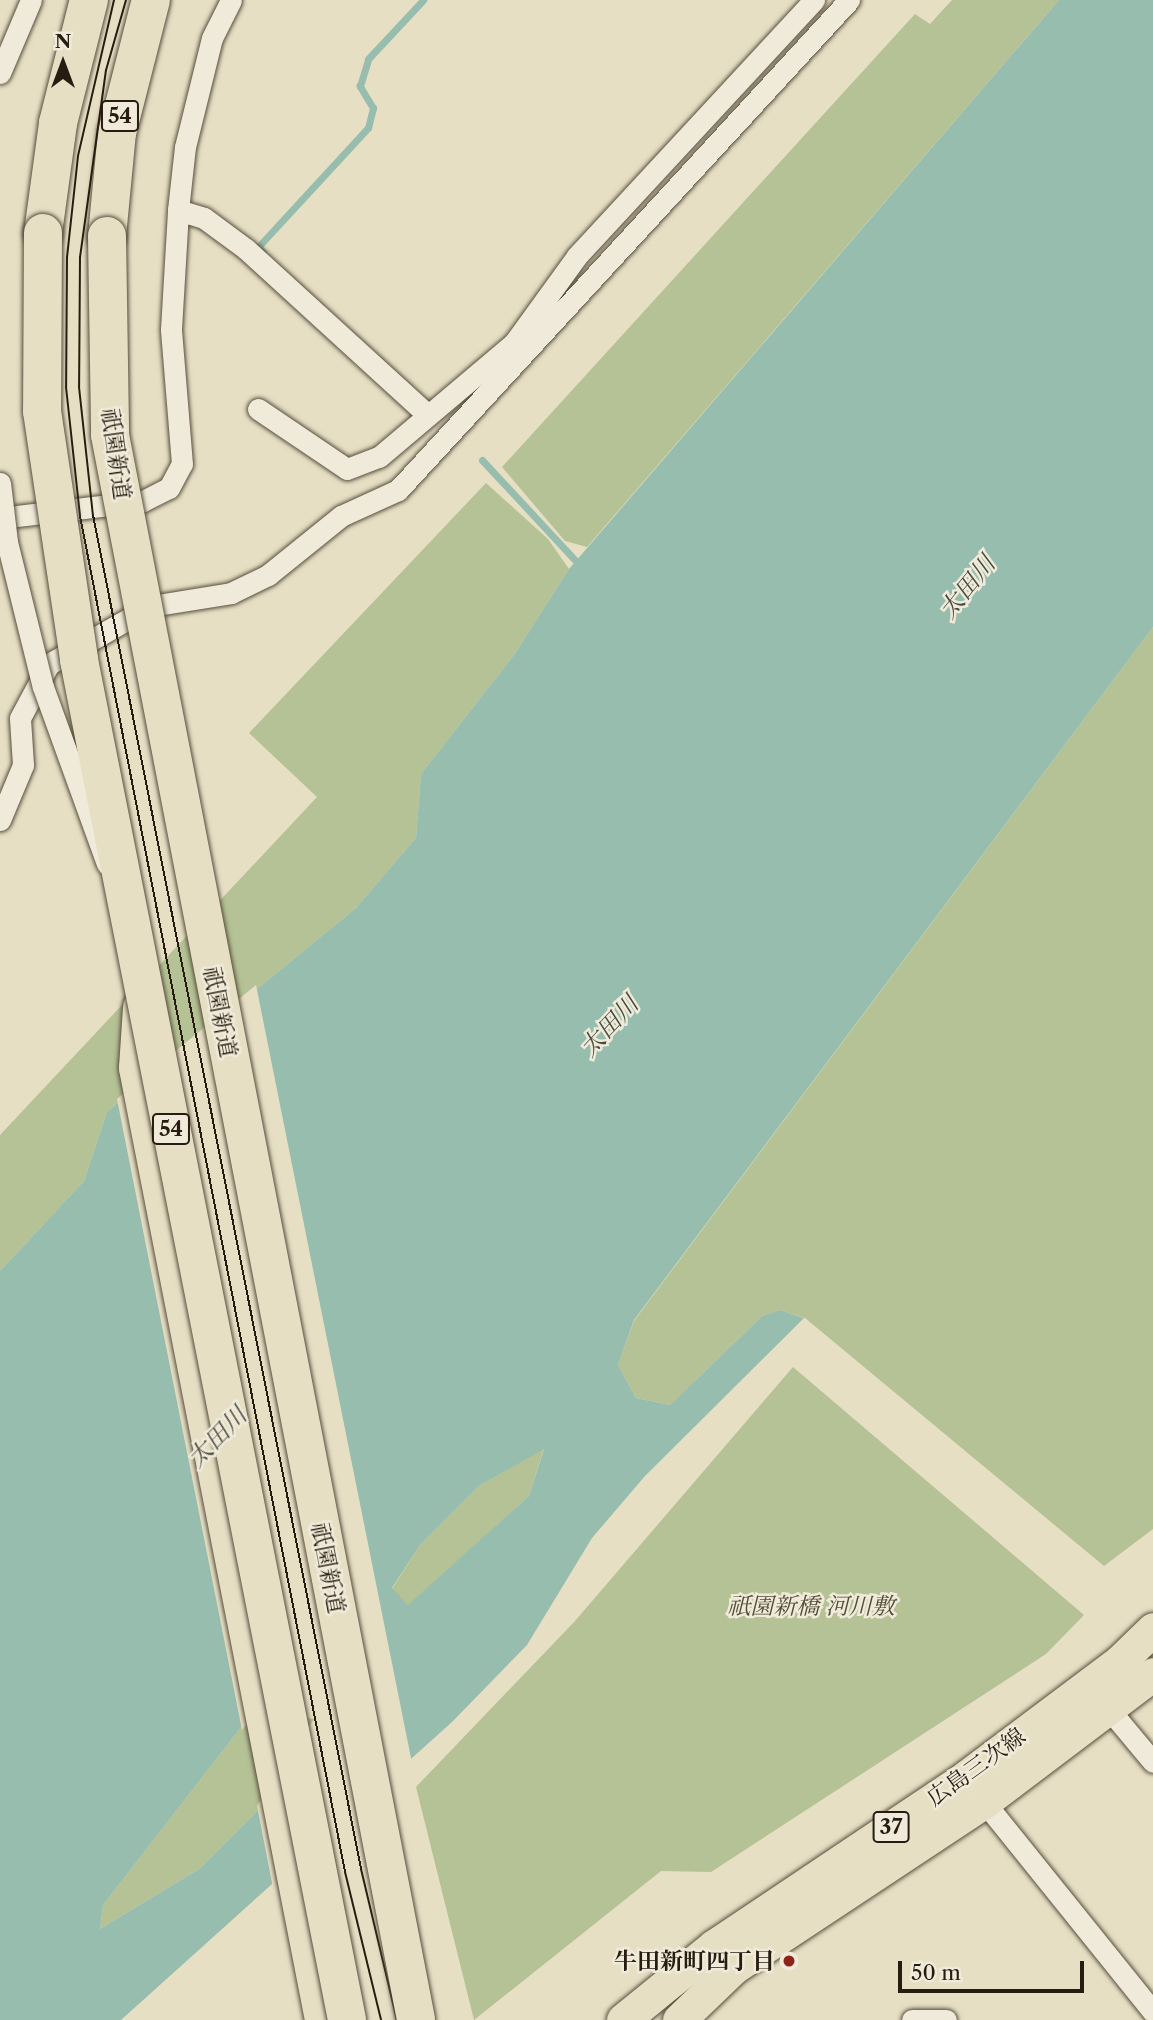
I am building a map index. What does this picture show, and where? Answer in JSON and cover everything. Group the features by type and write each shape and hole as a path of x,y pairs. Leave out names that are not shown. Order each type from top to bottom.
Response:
{"highway":[{"name":"54","path":"89,0 58,123 43,233 42,411 79,660 347,2020"},
{"name":"祇園新道","path":"151,0 117,133 107,236 110,435 416,2020"},
{"name":"54","path":"143,987 138,1068 324,2020"}],"main road":[{"name":"広島三次線","path":"684,2018 733,1968 975,1789 1153,1629"},
{"name":"広島三次線","path":"623,2020 663,1988 975,1789 1108,1709 1151,1678"}],"street":[{"path":"0,73 31,0"},
{"path":"0,518 142,501 169,488 182,464 171,328 178,209 206,62 230,0"},
{"path":"258,409 346,469 379,457 514,342 577,257 814,0"},
{"path":"0,820 23,765 20,718 49,664 151,606 231,593 268,575 341,516 398,490 849,0"},
{"path":"178,209 204,218 246,250 428,415"},
{"path":"0,483 7,542 43,687 94,839 127,904"},
{"path":"1119,1662 1151,1678"},
{"path":"1108,1709 1153,1762"},
{"path":"975,1789 1153,2012"},
{"path":"663,1988 684,2018"},
{"path":"912,2020 946,2020"}],"green space":[{"path":"952,0 1059,0 587,547 565,541 502,467 915,14 930,24"},
{"path":"486,483 548,539 569,569 514,655 421,774 416,838 356,908 107,1112 84,1181 0,1271 0,1135 317,797 249,733"},
{"path":"1153,627 1153,1529 1104,1566 805,1318 780,1310 762,1316 670,1405 636,1398 618,1365 634,1321"},
{"name":"祇園新橋 河川敷","path":"793,1367 1084,1615 1046,1654 711,1872 661,1871 474,2020 416,1787 575,1621"},
{"path":"544,1448 529,1496 409,1606 392,1589 420,1545 479,1486"},
{"path":"256,1708 320,1717 273,1795 199,1869 100,1929 103,1905"}],"water":[{"name":"太田川","path":"1059,0 1153,0 1153,627 634,1320 618,1365 636,1398 670,1405 762,1316 780,1310 804,1318 645,1476 592,1538 527,1645 452,1722 121,2020 0,2020 0,1271 84,1181 107,1112 356,908 416,838 421,774 514,655 569,569","holes":["544,1449 529,1496 408,1605 392,1588 420,1545 479,1486","256,1708 319,1717 273,1795 199,1869 100,1929 103,1905"]}],"pier":[{"path":"256,985 412,1763 273,1888 257,1806 314,1719 257,1712 242,1730 117,1099"}],"waterway":[{"path":"263,252 258,247 368,128 373,108 360,86 368,59 423,0"},
{"path":"482,460 576,561"}],"tram line":[{"path":"114,0 78,156 67,257 66,387 80,516 345,1872 381,2020"},
{"path":"126,0 106,70 80,257 79,387 93,515 361,1869 397,2020"}],"place":[{"name":"牛田新町四丁目","path":"789,1961"}]}
